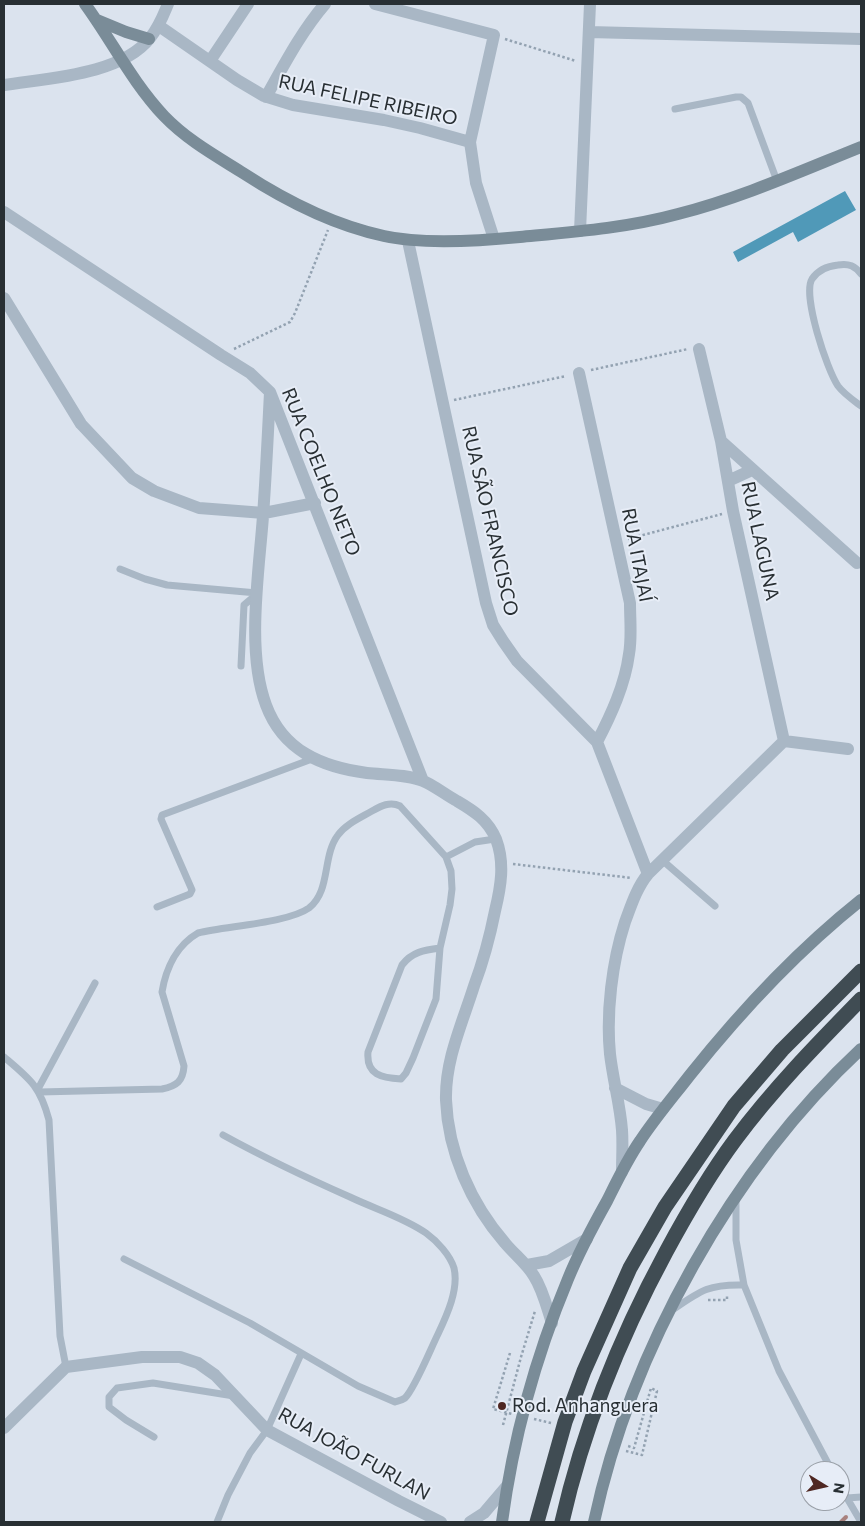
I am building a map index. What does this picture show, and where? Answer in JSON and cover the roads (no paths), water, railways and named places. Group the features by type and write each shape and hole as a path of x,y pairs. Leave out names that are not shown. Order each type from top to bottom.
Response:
{"highway":[{"path":"537,1522 565,1422 584,1371 630,1268 665,1207 734,1106 782,1050 861,972"},
{"path":"562,1522 579,1457 595,1407 619,1346 648,1285 703,1186 741,1132 804,1057 861,999"}],"main road":[{"path":"85,4 145,94 188,138 273,193 357,229 408,241 494,239 580,231 650,221 678,214 777,181 861,147"},
{"path":"97,20 149,39"},
{"path":"502,1522 507,1486 527,1401 542,1348 568,1278 622,1172 640,1141 663,1109 729,1026 779,973 861,900"},
{"path":"594,1522 603,1482 639,1378 669,1312 690,1273 736,1195 764,1156 830,1078 861,1049"}],"street":[{"path":"4,85 95,70 121,60 137,50 149,39 159,26 168,4"},
{"path":"210,61 248,4"},
{"path":"266,97 288,57 313,18 325,4"},
{"path":"375,4 494,35 470,142 476,183 494,239"},
{"path":"580,231 590,4"},
{"name":"RUA FELIPE RIBEIRO","path":"159,26 237,80 266,97 293,106 384,120 470,142"},
{"path":"589,32 861,39"},
{"name":"RUA COELHO NETO","path":"4,212 250,373 270,392 423,781"},
{"name":"RUA SÃO FRANCISCO","path":"408,241 486,603 494,625 517,661 597,742 646,876"},
{"path":"4,298 81,424 132,478 154,491 199,508 264,513 315,503"},
{"name":"RUA LAGUNA","path":"699,349 721,441 733,511 784,741"},
{"name":"RUA ITAJAÍ","path":"579,373 630,604 630,654 611,715 597,742"},
{"path":"270,392 256,619 258,674 267,708 283,735 296,748 312,759 364,773 423,781 467,807 486,821 495,839 502,862 500,888 491,930 454,1045 447,1073 446,1100 450,1131 471,1195 484,1217 506,1244 527,1264 537,1280 552,1323"},
{"path":"721,441 857,563"},
{"path":"728,481 752,470"},
{"path":"622,1172 622,1130 610,1052 610,1002 619,940 629,912 646,876 784,741 848,749"},
{"path":"615,1088 646,1104 663,1109"},
{"path":"527,1264 549,1261 587,1239"},
{"name":"RUA JOÃO FURLAN","path":"66,1367 142,1356 180,1357 198,1363 215,1376 267,1430 399,1502 441,1522"},
{"path":"4,1428 66,1367"},
{"path":"470,1522 484,1513 507,1486"}],"lane":[{"path":"675,109 736,97 745,100 748,103 777,181"},
{"path":"861,274 852,265 842,264 824,268 811,280 809,296 830,372 838,387 861,406"},
{"path":"120,569 167,585 257,593"},
{"path":"240,666 244,606 257,593"},
{"path":"157,907 190,894 192,890 161,819 162,815 312,759"},
{"path":"39,1090 162,1089 172,1087 180,1082 184,1066 162,992 170,965 180,949 188,939 198,933 275,920 296,914 308,908 317,901 321,892 331,847 337,836 355,820 387,804 400,806 446,857 451,871 452,890 440,948 436,999 406,1073 401,1078 385,1077 376,1074 371,1070 367,1062 368,1052 402,965 408,957 416,953 440,948"},
{"path":"446,857 475,842 495,839"},
{"path":"662,860 715,906"},
{"path":"39,1090 95,983"},
{"path":"4,1057 39,1090 49,1120 60,1336 66,1367"},
{"path":"124,1259 250,1323 301,1354 379,1397 395,1402 404,1398 413,1387 443,1324 452,1299 455,1281 453,1267 437,1242 425,1232 397,1218 262,1156 224,1136"},
{"path":"736,1195 736,1240 744,1285 779,1371 827,1461"},
{"path":"669,1312 705,1289 727,1285 744,1285"},
{"path":"217,1522 228,1495 250,1453 267,1430 301,1354"},
{"path":"154,1437 109,1407 109,1397 117,1388 153,1383 234,1396"},
{"path":"850,1503 861,1522"}],"waterway":[{"path":"841,1522 846,1517"}],"place":[{"name":"Rod. Anhanguera","path":"502,1406"}]}
